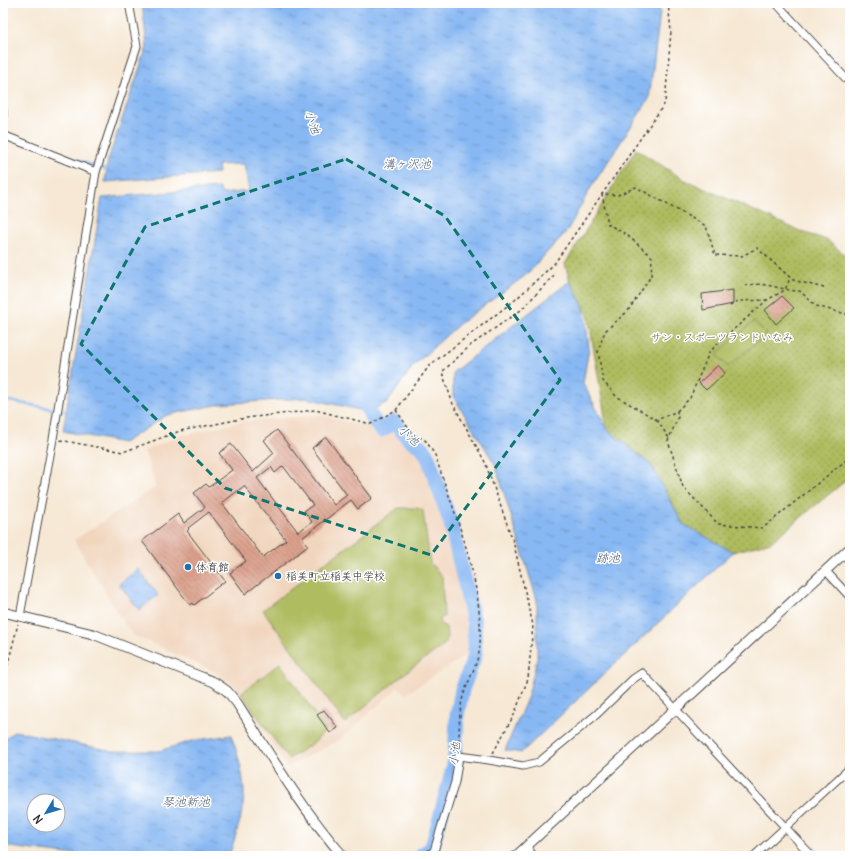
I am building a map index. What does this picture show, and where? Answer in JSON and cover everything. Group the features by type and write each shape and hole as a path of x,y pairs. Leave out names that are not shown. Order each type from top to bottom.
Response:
{"street":[{"path":"20,616 53,439 96,172 137,46 130,3"},
{"path":"776,3 850,83"},
{"path":"3,110 3,134 96,172"},
{"path":"516,856 850,548"},
{"path":"826,571 850,597"},
{"path":"3,612 93,634 113,641 204,677 227,691 237,703 326,837 343,856"},
{"path":"427,856 434,851 455,782 459,756 523,766 539,762 597,714 633,678 642,673 812,856"},
{"path":"754,856 850,768"},
{"path":"526,847 534,856"}],"path":[{"path":"53,439 123,452 180,431 246,418 315,410 371,424 396,410 430,365 515,300 554,264 665,102 671,31 668,3"},
{"path":"602,194 618,194 636,187 706,226 716,256 742,256 757,248 792,280 824,288"},
{"path":"602,194 608,224 626,235 652,257 651,276 628,311 605,331 598,351 604,381 616,396 657,420 669,438"},
{"path":"489,760 514,715 528,679 532,625 513,541 503,512 485,462 453,404 442,372 471,345 520,310 556,274"},
{"path":"657,420 677,411 690,398 712,349 767,300 785,290 790,278"},
{"path":"745,286 754,283 785,290 800,291 816,306 850,316"},
{"path":"730,306 738,301 767,300"},
{"path":"396,410 411,432 426,441 435,456 467,553 479,608 480,646 462,700 459,725 459,756"},
{"path":"677,411 678,417 668,441 683,487 718,524 763,528 850,457"},
{"path":"3,683 20,616"}],"highlighted area":[{"path":"346,159 445,216 560,380 431,555 225,488 81,344 145,227"}],"shaded area":[{"name":"稲美町立稲美中学校","path":"321,415 375,429 378,437 394,429 423,457 449,530 467,612 468,654 405,694 398,687 341,739 287,767 234,685 209,669 133,635 123,622 74,540 156,487 144,451 179,436 241,422"}],"green space":[{"name":"サン・スポーツランドいなみ","path":"636,149 683,179 802,232 827,240 850,259 850,477 771,542 733,552 683,524 652,466 607,429 588,315 570,281 565,264"},
{"path":"754,321 766,334 728,367 717,354"},
{"path":"398,508 417,508 423,510 430,563 442,576 444,617 441,617 440,624 446,627 447,639 443,646 409,670 345,723 263,610"},
{"path":"280,663 326,730 315,742 288,759 241,693"}],"water":[{"name":"溝ヶ沢池","path":"142,3 659,3 660,13 649,99 590,189 567,231 526,275 459,324 413,366 388,402 369,412 306,398 221,404 167,415 123,443 63,431 102,198 219,188 222,194 249,191 244,164 218,165 219,173 105,182 108,160 147,47"},
{"name":"跡池","path":"570,281 584,308 589,348 583,383 607,429 652,466 683,524 733,552 521,753 505,750 528,696 537,659 537,600 495,464 453,396 453,372"},
{"path":"138,569 158,595 139,610 119,584"},
{"name":"琴池新池","path":"15,731 113,751 159,751 192,741 231,735 240,765 244,795 240,819 229,856 82,856 3,846 3,740"}],"building":[{"path":"733,290 733,304 703,310 702,294"},
{"path":"782,296 794,308 776,324 765,310"},
{"path":"718,365 725,373 706,390 699,383"},
{"path":"277,430 334,505 347,495 312,448 326,437 372,498 358,509 351,500 302,538 308,546 245,594 230,573 246,561 209,512 188,528 189,529 187,531 225,581 194,605 193,603 190,605 142,541 178,514 184,523 205,507 194,493 206,484 209,487 232,470 219,453 231,444 253,472 274,453 264,440","holes":["283,466 313,505 304,511 312,522 298,532 257,478 271,467 275,473","244,486 286,540 263,557 222,503"]},
{"path":"324,710 338,728 330,733 317,715"}],"waterway":[{"path":"54,152 107,170 110,169"},
{"name":"小池","path":"370,392 367,403 369,412 381,430 394,422 409,439 423,448 428,457 451,524 474,623 475,655 462,690 457,716 455,761 432,848 420,856"},
{"path":"3,400 64,411 69,408"}],"place":[{"name":"体育館","path":"188,567"},
{"name":"稲美町立稲美中学校","path":"278,576"}]}
